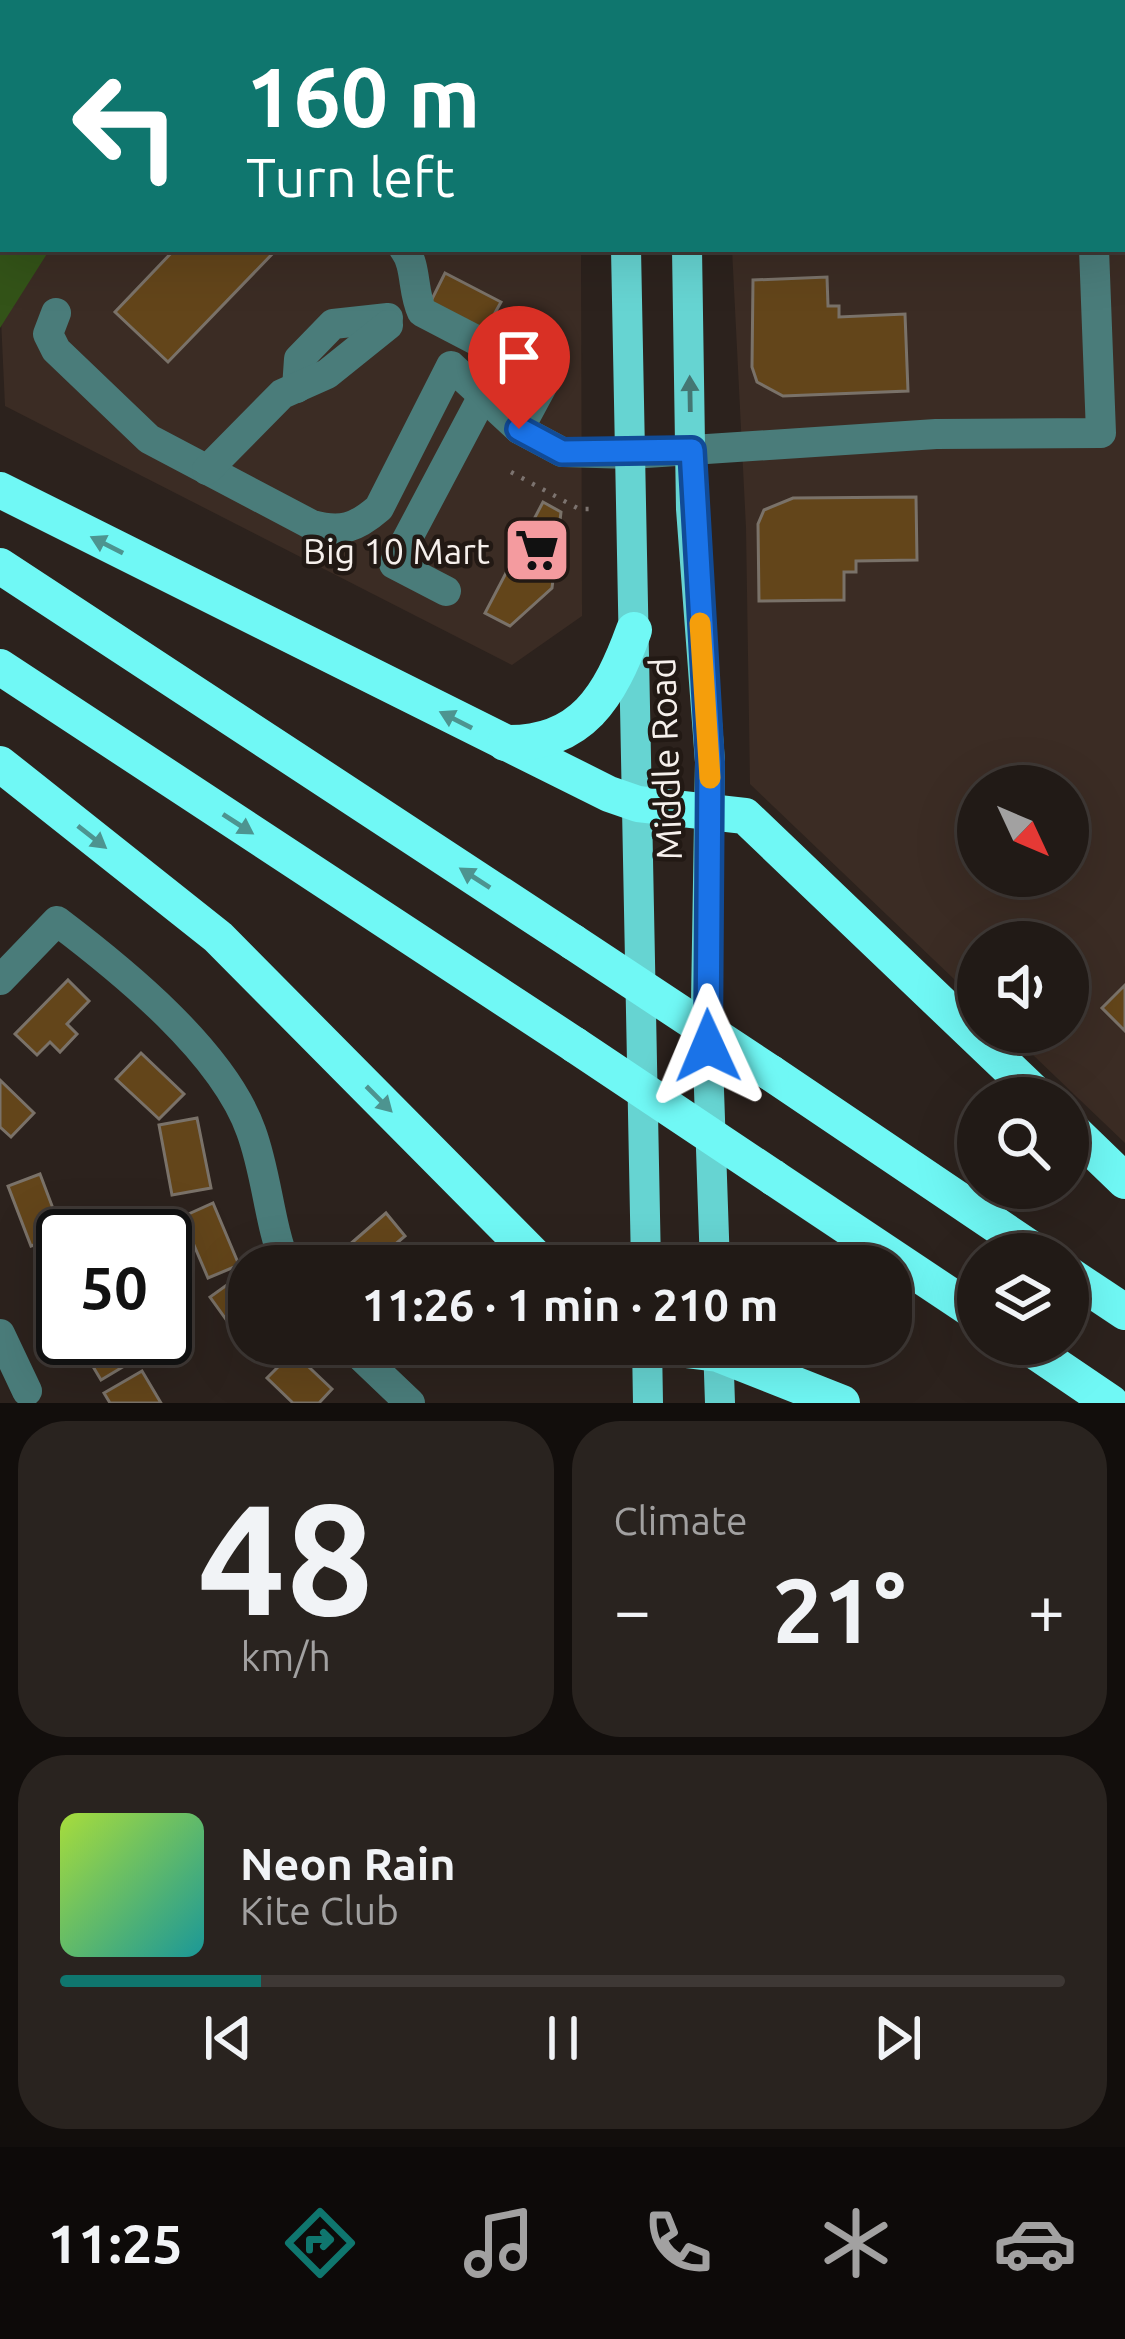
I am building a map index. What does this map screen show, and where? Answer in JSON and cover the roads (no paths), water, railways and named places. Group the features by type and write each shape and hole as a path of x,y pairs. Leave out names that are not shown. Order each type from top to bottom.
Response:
{"highway":[{"path":"0,490 500,742 638,804 746,816 1018,1077"},
{"path":"0,566 1008,1233"},
{"path":"500,742 540,743 578,723 603,697 634,630"},
{"path":"0,667 957,1300"},
{"path":"0,764 218,937 523,1245"},
{"path":"1089,1146 1125,1181"},
{"path":"1089,1288 1125,1312"},
{"path":"755,1365 842,1403"},
{"path":"1055,1365 1111,1403"}],"main road":[{"name":"Middle Road","path":"626,252 646,1245"},
{"name":"Middle Road","path":"687,252 709,812 706,1002 715,1245"},
{"path":"645,1365 648,1403"},
{"path":"719,1365 720,1403"}],"street":[{"path":"406,252 412,259 413,293 422,312 547,377 519,429"},
{"path":"56,313 48,334 56,350 149,439 312,525 336,532 360,524 379,508 451,366 519,429 562,452 631,454 936,434 1100,434 1094,252"},
{"path":"208,470 282,394 327,374 388,321"},
{"path":"446,591 394,564 482,396"},
{"path":"388,489 423,509"},
{"path":"0,980 57,921 148,1000 205,1056 234,1095 250,1129 280,1245"},
{"path":"0,1334 26,1399"},
{"path":"370,1365 410,1403"}],"place":[{"name":"Big 10 Mart","path":"537,550"}]}
